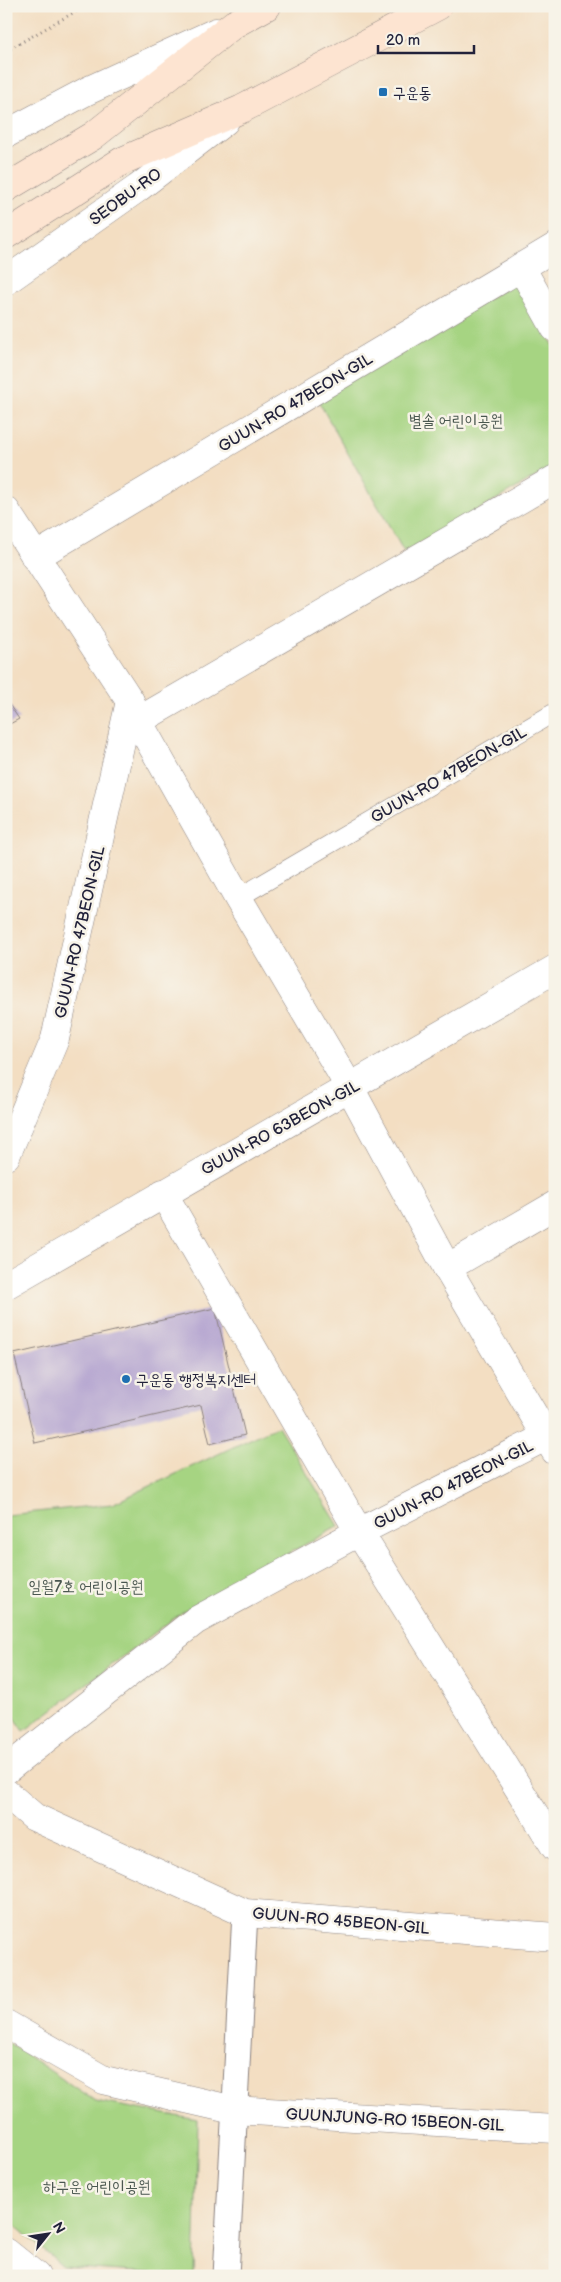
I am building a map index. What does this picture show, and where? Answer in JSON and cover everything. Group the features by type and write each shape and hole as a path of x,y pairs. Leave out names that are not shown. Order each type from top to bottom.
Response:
{"main road":[{"path":"6,188 93,136 234,24 267,6"},
{"name":"SEOBU-RO","path":"6,235 122,161 242,108 438,6"}],"street":[{"path":"6,134 87,91 234,24"},
{"name":"SEOBU-RO","path":"6,281 138,188 242,108"},
{"name":"GUUN-RO 47BEON-GIL","path":"35,557 555,247"},
{"path":"521,267 555,328"},
{"path":"134,711 555,479"},
{"name":"GUUN-RO 47BEON-GIL","path":"6,511 134,711 238,898 350,1088 447,1268 552,1440 359,1532"},
{"name":"GUUN-RO 47BEON-GIL","path":"6,1156 55,1039 134,711"},
{"name":"GUUN-RO 63BEON-GIL","path":"6,1285 555,969"},
{"path":"163,1193 359,1532 555,1847"},
{"path":"447,1268 555,1205"},
{"path":"6,1770 195,1620 359,1532"},
{"name":"GUUN-RO 45BEON-GIL","path":"6,1793 34,1817 245,1913 555,1937"},
{"path":"226,2276 245,1913"},
{"path":"6,2024 104,2080 234,2110"},
{"name":"GUUNJUNG-RO 15BEON-GIL","path":"234,2110 555,2129"},
{"path":"6,2252 36,2276"}],"lane":[{"name":"GUUN-RO 47BEON-GIL","path":"238,898 555,712"}],"path":[{"path":"6,51 86,6"}],"green space":[{"name":"별솔 어린이공원","path":"517,282 555,348 555,466 404,552 316,397"},
{"name":"일월7호 어린이공원","path":"278,1426 339,1526 185,1610 24,1731 6,1705 7,1515 112,1504"},
{"name":"하구운 어린이공원","path":"6,2041 95,2101 198,2120 194,2276 63,2267 6,2218"}],"building":[{"path":"6,700 19,719 6,726"},
{"name":"구운동 행정복지센터","path":"215,1308 245,1435 210,1444 201,1405 35,1443 14,1354"}],"place":[{"name":"구운동","path":"383,92"},
{"name":"구운동 행정복지센터","path":"126,1379"}]}
